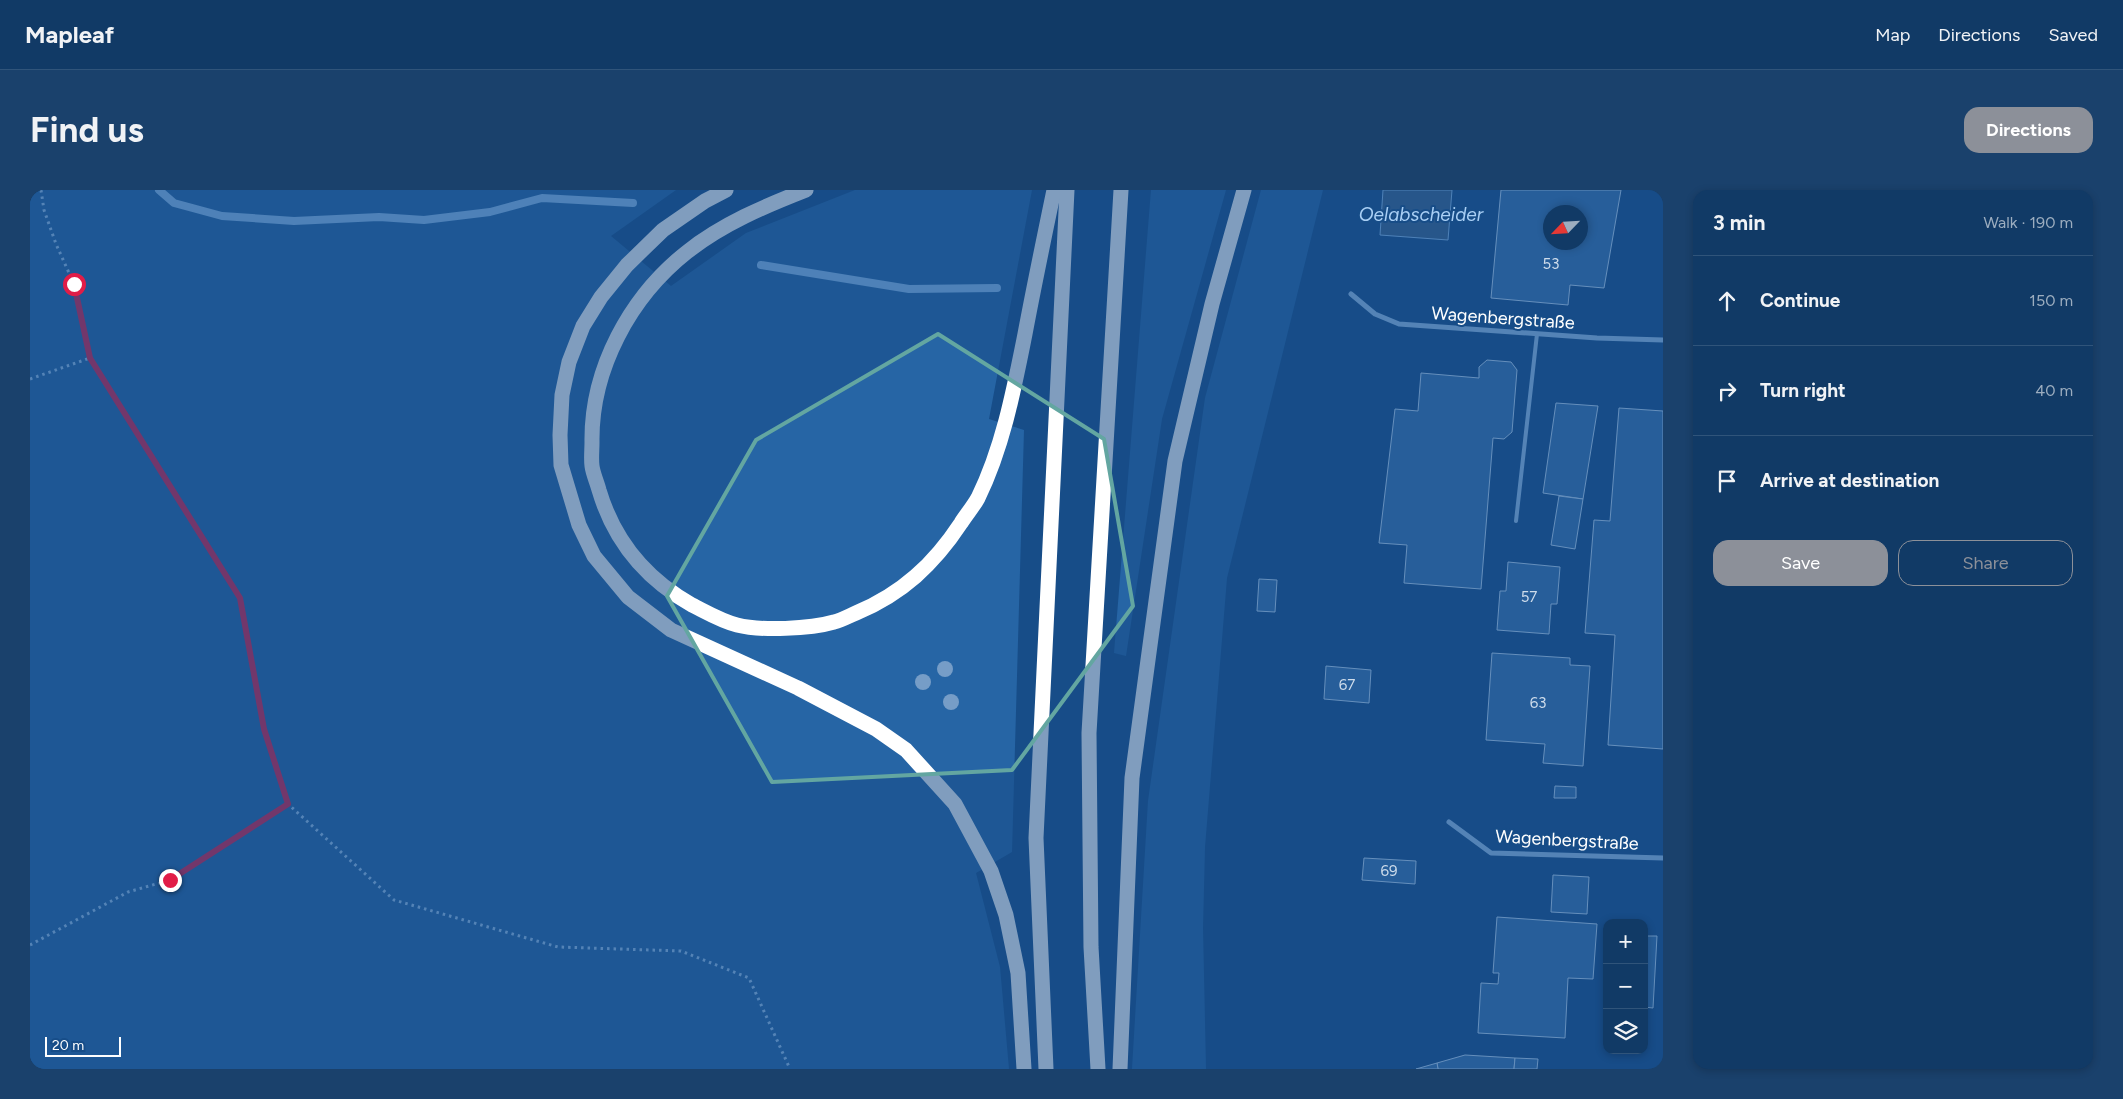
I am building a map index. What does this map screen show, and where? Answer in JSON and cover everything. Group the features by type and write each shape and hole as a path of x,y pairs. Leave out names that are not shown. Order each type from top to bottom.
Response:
{"highway":[{"path":"726,190 705,201 663,230 627,265 582,326 569,362 562,395 560,434 561,465 579,525 594,556 628,597 671,630 798,688 876,729 906,750 955,804 991,871 1006,915 1018,973 1024,1069"},
{"path":"806,190 764,207 720,230 686,252 653,285 630,316 610,351 598,385 592,424 592,466 605,510 624,544 644,570 669,592 705,612 738,625 784,629 833,622 881,603 915,578 946,546 977,499 999,444 1014,386 1054,190"},
{"path":"1046,1069 1036,838 1067,190"},
{"path":"1098,1069 1091,947 1089,733 1121,190"},
{"path":"1120,1069 1132,778 1175,461 1212,304 1244,190"}],"street":[{"name":"Wagenbergstraße","path":"1351,294 1375,314 1399,324 1537,334 1663,340"},
{"name":"Wagenbergstraße","path":"1449,822 1492,853 1663,858"}],"lane":[{"path":"1516,521 1537,334"}],"path":[{"path":"41,190 47,218 74,284 90,358 240,598 264,729 288,804 394,900 558,947 681,951 749,978 790,1069"},
{"path":"30,379 90,358"},
{"path":"30,945 128,892 170,880 288,804"}],"highlighted area":[{"path":"938,334 1104,439 1133,606 1012,770 772,782 667,596 756,440"}],"shaded area":[{"path":"30,190 676,190 611,236 671,286 746,233 855,190 1032,190 989,419 1024,430 1012,852 976,873 1000,967 1009,1069 30,1069"},
{"path":"1151,190 1226,190 1162,419 1126,656 1114,653"},
{"path":"1261,190 1323,190 1227,578 1205,847 1203,928 1206,1069 1132,1069 1148,801 1205,398"}],"water":[{"name":"Oelabscheider","path":"1383,190 1452,190 1448,240 1380,235"}],"building":[{"path":"1501,190 1621,190 1604,288 1570,285 1568,305 1491,298"},
{"path":"1487,360 1511,362 1517,370 1512,432 1504,439 1493,438 1481,589 1404,583 1407,545 1379,543 1395,409 1418,411 1421,373 1479,378 1479,367"},
{"path":"1556,403 1598,406 1583,499 1543,493"},
{"path":"1619,408 1663,411 1663,749 1608,745 1615,635 1585,633 1594,520 1610,521"},
{"path":"1559,496 1583,499 1575,549 1551,545"},
{"path":"1508,562 1560,567 1557,604 1551,604 1549,634 1497,630 1500,591 1506,591"},
{"path":"1259,579 1277,580 1275,612 1257,611"},
{"path":"1492,653 1570,658 1570,665 1590,666 1583,766 1543,763 1545,744 1486,740"},
{"path":"1326,666 1371,670 1369,703 1324,699"},
{"path":"1555,786 1576,787 1576,798 1554,798"},
{"path":"1364,858 1416,861 1415,884 1362,880"},
{"path":"1553,875 1589,877 1587,914 1551,912"},
{"path":"1497,917 1597,924 1593,979 1568,978 1565,1038 1478,1033 1481,983 1498,984 1499,973 1493,973"},
{"path":"1648,936 1657,936 1653,1008 1648,1007"},
{"path":"1465,1055 1515,1058 1514,1069 1438,1069 1437,1063"},
{"path":"1515,1058 1538,1059 1537,1069 1514,1069"},
{"path":"1437,1063 1438,1069 1416,1069"}],"waterway":[{"path":"159,190 174,203 222,216 294,221 379,217 424,220 490,212 542,198 633,203"},
{"path":"761,265 909,289 997,288"}],"route":[{"path":"74,284 90,358 240,598 264,729 288,804 170,880"}]}
